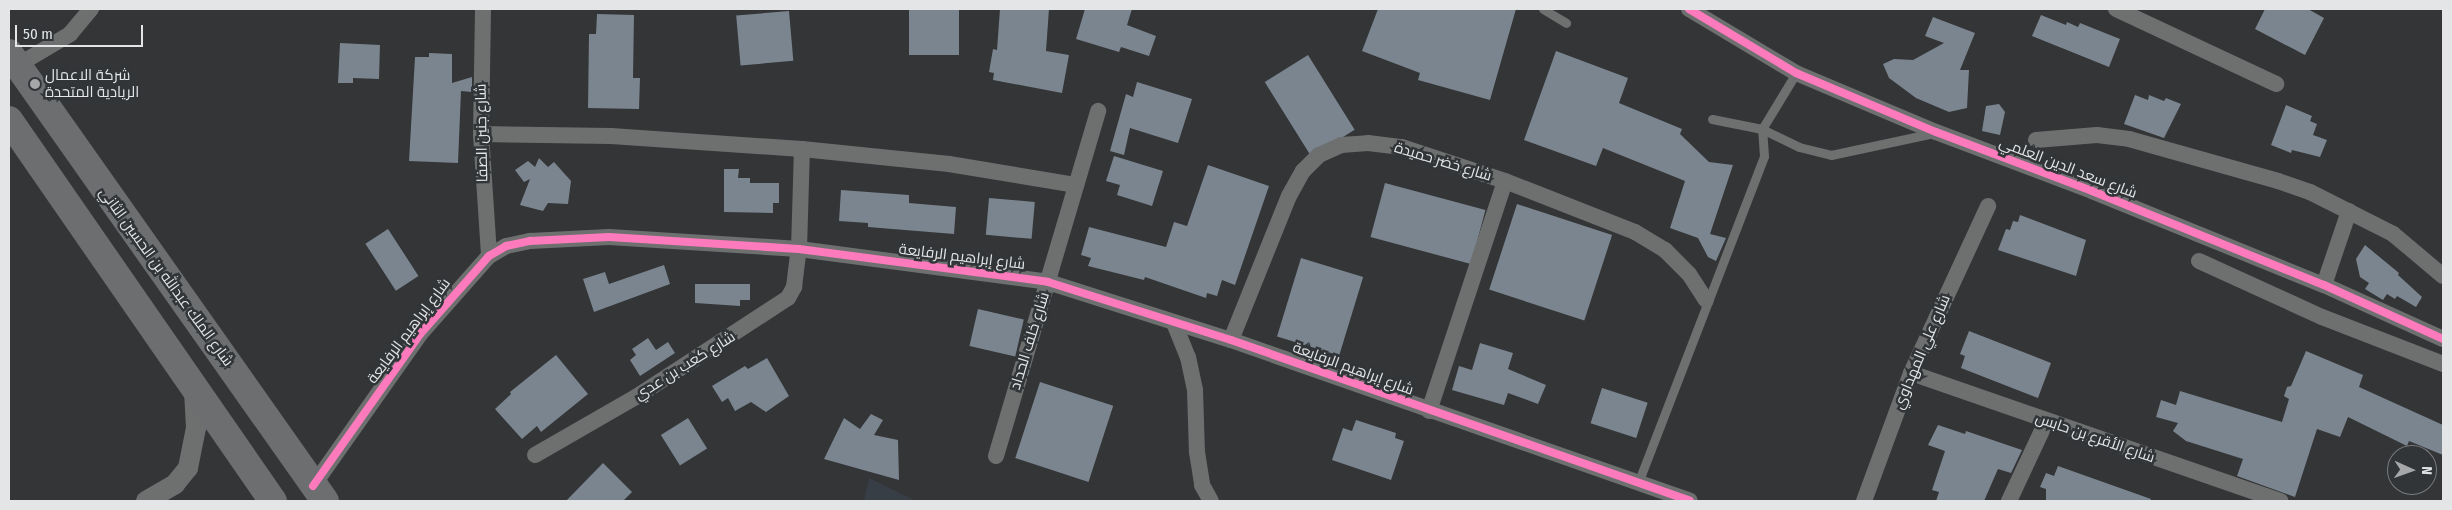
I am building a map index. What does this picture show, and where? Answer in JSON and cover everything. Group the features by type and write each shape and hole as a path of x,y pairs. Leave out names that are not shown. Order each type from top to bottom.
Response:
{"highway":[{"name":"شارع الملك عبدالله بن الحسين الثاني","path":"13,59 319,493"},
{"path":"9,120 273,501"}],"street":[{"path":"13,59 70,34 91,9"},
{"name":"شارع جنين الصفا","path":"483,9 481,134 489,256"},
{"name":"شارع سعد الدين العلمي","path":"1689,9 1796,73 1936,132 2092,191 2324,285 2443,338"},
{"path":"2116,9 2276,84"},
{"name":"شارع خلف الحداد","path":"996,456 1098,111"},
{"path":"481,134 611,136 802,149 948,164 1076,184"},
{"name":"شارع سعد الدين العلمي","path":"2036,140 2096,135 2129,139 2278,181 2349,211 2393,234 2443,276"},
{"name":"شارع خضر حميدة","path":"1231,340 1289,196 1303,171 1319,155 1341,146 1368,143 1402,147 1505,181 1635,232 1665,250 1689,274 1706,300"},
{"name":"شارع كعب بن عدي","path":"535,455 636,397 781,305 794,287 799,249 802,149"},
{"path":"1429,411 1505,181"},
{"name":"شارع علي المهداوي","path":"1864,501 1911,373 1988,206"},
{"path":"2324,285 2349,211"},
{"name":"شارع إبراهيم الرفايعة","path":"319,493 436,313 489,256 506,246 563,237 609,237 799,249 1048,282 1174,324 1231,340 1690,501"},
{"path":"2199,261 2322,317 2443,364"},
{"path":"1174,324 1188,357 1195,390 1197,452 1202,485 1210,501"},
{"name":"شارع الأقرع بن حابس","path":"1911,373 2046,422 2280,501"},
{"path":"146,501 176,484 188,468 196,437 194,388"},
{"path":"2009,501 2046,422"}],"lane":[{"path":"1543,9 1566,23"},
{"path":"1638,483 1706,300 1764,156 1762,129 1796,73"},
{"path":"1712,119 1762,129 1799,147 1831,155 1936,132"}],"shaded area":[{"path":"869,478 916,501 864,501"}],"building":[{"path":"909,9 959,9 959,55 909,55"},
{"path":"1000,9 1049,9 1046,51 1069,55 1062,93 993,80 994,73 989,72 993,49 997,50"},
{"path":"1085,9 1132,9 1127,25 1156,36 1149,56 1121,47 1119,52 1076,39"},
{"path":"1378,9 1516,9 1490,100 1418,80 1420,73 1362,51"},
{"path":"2265,9 2308,9 2324,18 2305,55 2255,29"},
{"path":"789,11 793,61 741,65 736,16"},
{"path":"597,14 634,15 633,78 640,78 639,109 588,108 589,34 596,34"},
{"path":"2041,15 2066,25 2067,22 2078,27 2080,23 2120,39 2109,67 2032,36"},
{"path":"1933,17 1975,33 1960,70 1969,70 1967,108 1949,112 1916,98 1889,78 1883,64 1894,59 1913,60 1944,43 1925,36"},
{"path":"340,43 380,45 379,79 353,78 353,83 338,83"},
{"path":"1556,51 1628,78 1619,103 1682,129 1680,134 1709,162 1733,165 1710,234 1726,238 1716,261 1708,257 1698,238 1670,228 1685,181 1603,148 1596,166 1524,140"},
{"path":"429,53 452,54 452,83 472,77 472,92 461,91 458,163 409,161 415,57 429,57"},
{"path":"1308,55 1355,130 1311,157 1265,82"},
{"path":"1137,82 1192,99 1178,143 1130,128 1124,155 1110,151 1126,94 1133,97"},
{"path":"2135,95 2148,100 2149,95 2164,101 2166,98 2181,104 2164,138 2124,124"},
{"path":"1999,104 2005,112 2000,135 1982,131 1986,106"},
{"path":"2286,105 2312,116 2310,121 2317,124 2313,135 2327,140 2320,157 2292,150 2291,153 2271,145"},
{"path":"1114,156 1163,171 1152,206 1117,195 1120,185 1106,181"},
{"path":"539,158 548,167 554,162 571,181 568,204 548,203 543,211 520,205 530,179 524,182 515,170 528,161 535,167"},
{"path":"1208,165 1269,186 1235,285 1222,280 1217,296 1207,293 1206,298 1145,277 1144,280 1088,266 1091,258 1081,255 1089,227 1166,247 1174,222 1187,226"},
{"path":"724,169 739,169 738,178 750,178 750,183 779,183 779,203 773,203 773,213 724,212"},
{"path":"1385,183 1485,210 1471,264 1371,237"},
{"path":"841,190 909,195 909,203 956,207 954,234 868,227 868,223 839,221"},
{"path":"989,198 1035,202 1032,239 986,235"},
{"path":"1517,204 1612,235 1584,320 1489,290"},
{"path":"2020,215 2086,240 2076,276 1998,250 2006,229 2010,230 2013,221 2018,222"},
{"path":"388,229 418,276 396,291 365,244"},
{"path":"2365,245 2399,273 2398,275 2422,297 2416,307 2397,296 2395,299 2387,294 2383,300 2365,289 2369,283 2360,277 2356,259"},
{"path":"1301,258 1363,277 1339,355 1277,336"},
{"path":"664,265 670,284 594,312 583,279 605,272 609,284"},
{"path":"695,284 750,284 750,300 740,300 740,306 695,303"},
{"path":"978,309 1024,320 1015,357 969,346"},
{"path":"1969,331 2051,363 2038,398 1961,368 1965,356 1960,354"},
{"path":"648,338 656,350 668,342 675,353 640,376 630,360 636,355 632,349"},
{"path":"1480,343 1513,353 1508,369 1546,385 1538,404 1508,393 1504,405 1452,390 1459,366 1472,370"},
{"path":"2306,351 2363,375 2359,387 2443,425 2443,455 2437,453 2437,445 2419,445 2409,441 2407,445 2405,445 2348,417 2340,437 2317,429 2295,497 2237,476 2243,459 2186,441 2173,431 2178,423 2156,417 2161,400 2176,405 2180,391 2282,422 2289,399 2284,396 2287,387 2291,386"},
{"path":"556,355 588,394 541,432 537,426 522,439 495,409 511,394 510,392"},
{"path":"767,358 789,396 766,412 751,402 735,411 728,398 722,402 712,386 745,366 748,369"},
{"path":"1040,382 1113,406 1089,482 1015,458"},
{"path":"1602,388 1648,403 1636,438 1591,423"},
{"path":"871,414 883,420 874,435 898,440 899,480 824,459 844,418 860,429"},
{"path":"688,418 707,449 680,465 661,435"},
{"path":"1356,420 1396,433 1395,438 1404,441 1391,480 1332,460 1343,428 1352,431"},
{"path":"1938,425 1965,434 1966,431 2022,450 2011,473 1998,469 1984,501 1936,501 1939,492 1932,490 1945,451 1928,445"},
{"path":"603,463 632,492 623,501 566,501"},
{"path":"2058,466 2151,499 2150,501 2046,501 2046,489 2040,487 2046,473 2054,476"}],"cycle path":[{"path":"1689,9 1796,73 1936,132 2092,191 2324,285 2443,339"},
{"path":"313,486 421,333 489,256 506,246 530,241 609,237 799,249 1048,282 1231,340 1690,501"}],"place":[{"name":"شركة الاعمال الريادية المتحدة","path":"35,84"}]}
